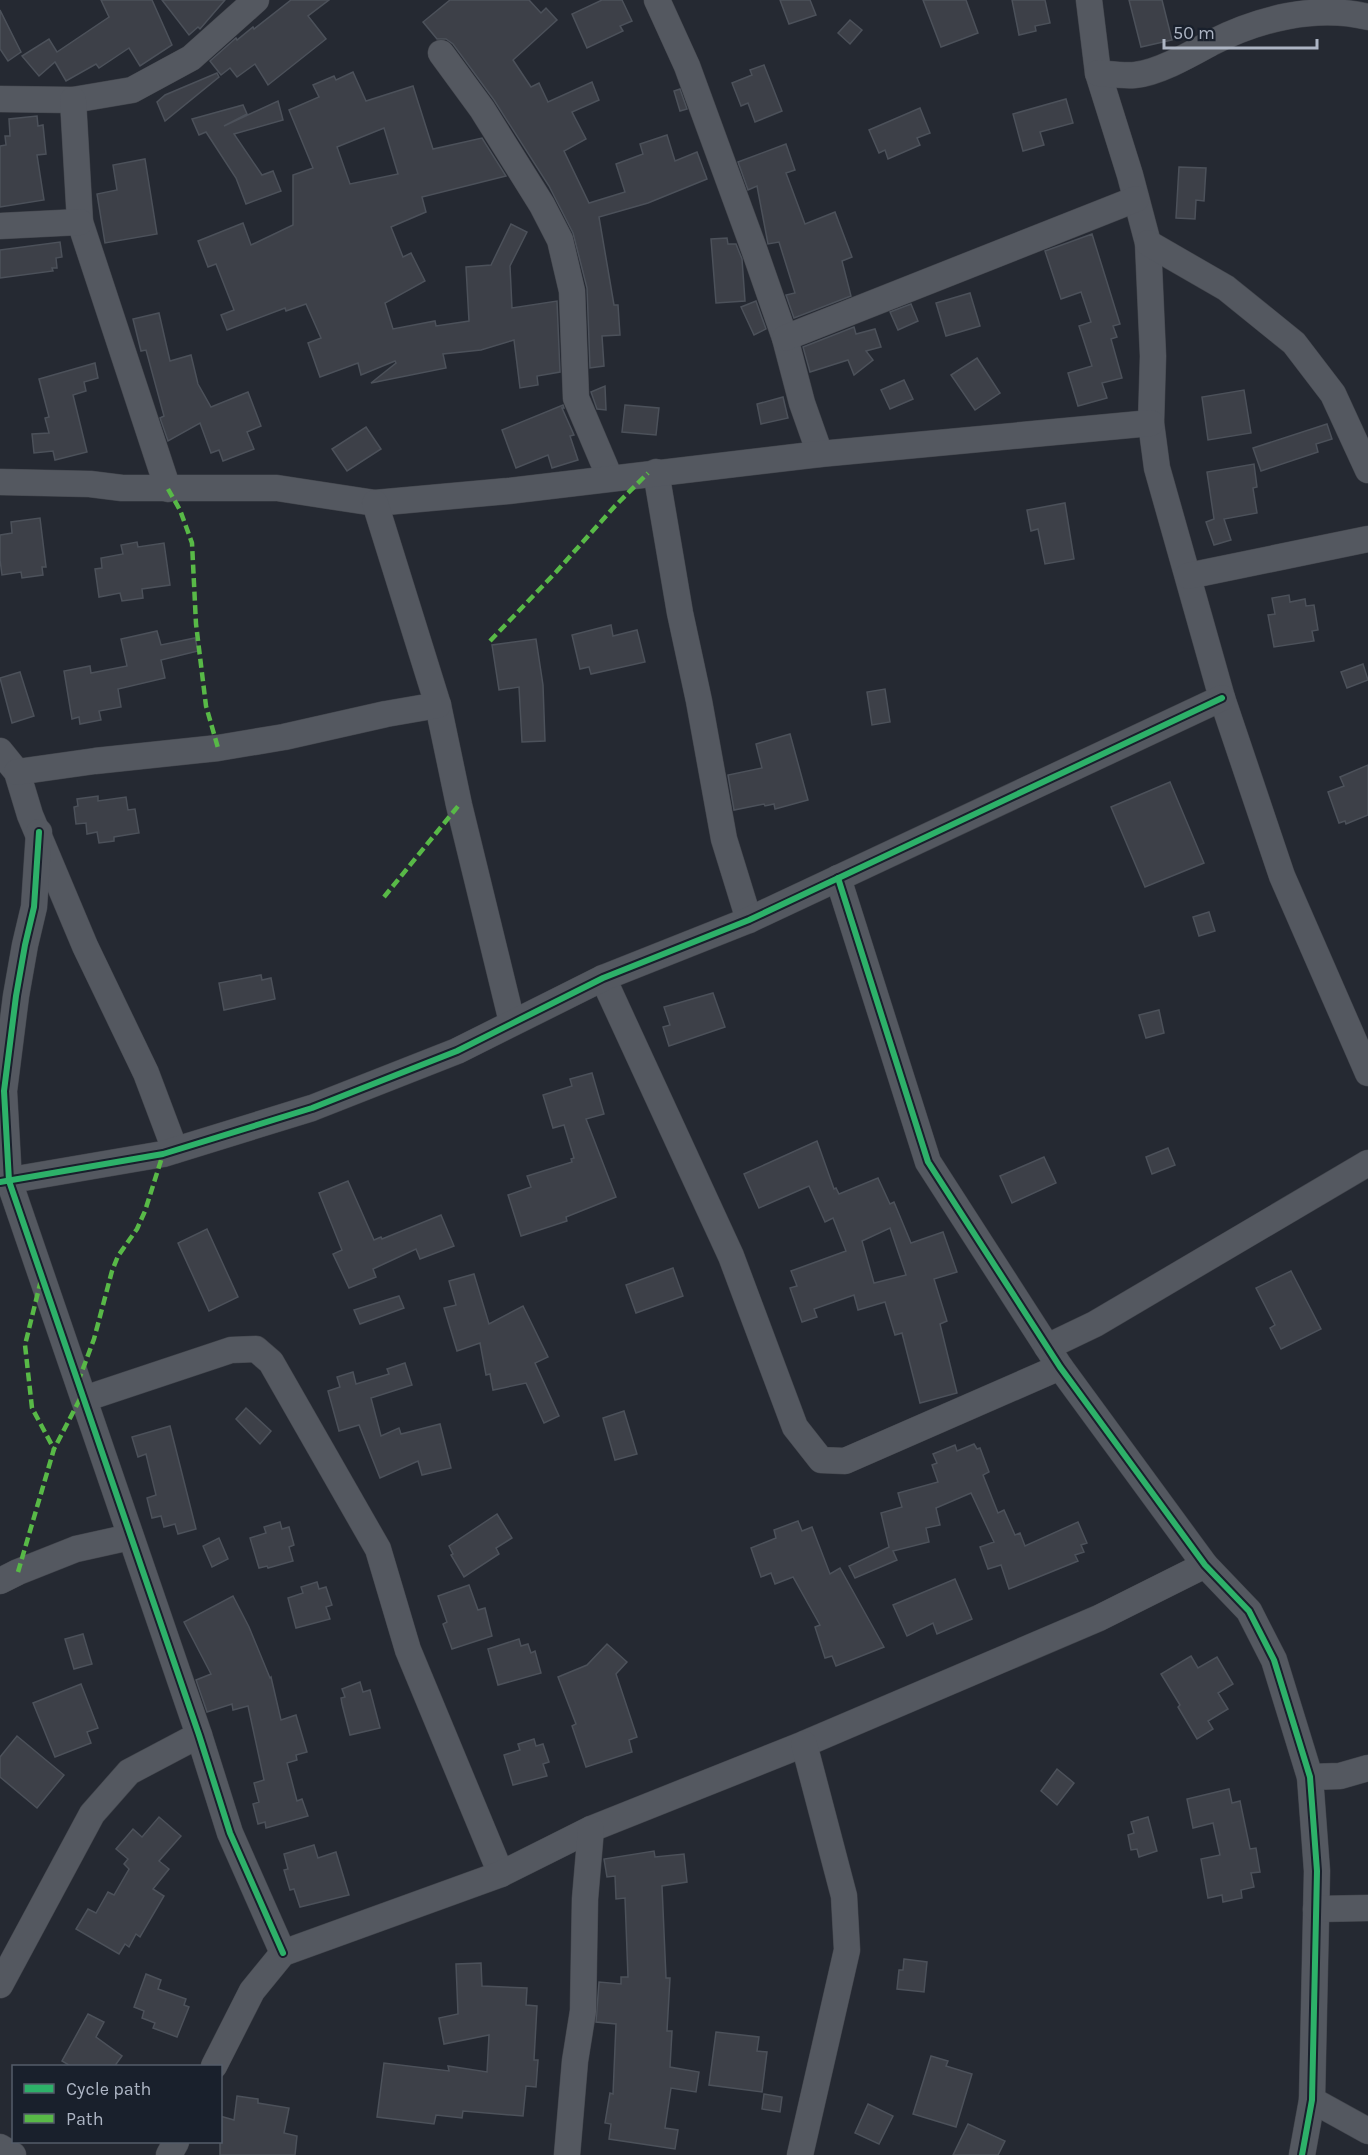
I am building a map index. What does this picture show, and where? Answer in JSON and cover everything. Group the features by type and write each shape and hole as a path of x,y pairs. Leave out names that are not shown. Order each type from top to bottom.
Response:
{"street":[{"path":"0,99 73,100 132,90 191,58 256,0"},
{"path":"657,0 687,66 785,338 802,403 820,454"},
{"path":"1089,0 1098,73 1148,243 1153,356 1151,423 1157,468 1222,698 1282,876 1360,1033 1368,1073"},
{"path":"1098,73 1136,75 1172,63 1218,40 1267,22 1296,15 1324,11 1368,17"},
{"path":"441,53 482,109 542,205 560,240 572,291 576,398 610,478"},
{"path":"73,100 80,222 168,489"},
{"path":"785,338 1136,199"},
{"path":"0,226 80,222"},
{"path":"1148,243 1226,288 1294,343 1333,394 1368,471"},
{"path":"0,482 168,489 277,488 375,503 508,491 820,454 1151,423"},
{"path":"656,472 680,613 699,701 724,839 749,920"},
{"path":"375,503 438,705 459,805 512,1022"},
{"path":"1188,576 1368,539"},
{"path":"4,1181 163,1154 312,1107 457,1051 603,978 749,920 1222,698"},
{"path":"17,772 218,748 284,737 438,705"},
{"path":"0,751 17,772 30,814 85,946 146,1073 175,1150"},
{"path":"39,832 34,907 16,996 4,1091 4,1181 84,1398 230,1833 283,1953"},
{"path":"838,878 928,1162 1053,1357 1205,1565 1249,1611 1274,1659 1310,1777 1317,1871 1312,2100 1302,2155"},
{"path":"603,978 731,1256 795,1427 822,1460 845,1461 1053,1357 1095,1324 1368,1163"},
{"path":"84,1398 231,1350 256,1349 271,1362 378,1549 408,1650 501,1874"},
{"path":"0,1581 76,1549 130,1537"},
{"path":"215,2065 252,1991 283,1953 501,1874 591,1829 804,1744 1089,1623 1205,1565"},
{"path":"0,1985 92,1814 129,1772 198,1735"},
{"path":"801,2155 847,1950 844,1896 804,1744"},
{"path":"1310,1777 1340,1776 1368,1768"},
{"path":"567,2155 575,2061 583,2011 585,1899 591,1829"},
{"path":"1316,1909 1368,1908"},
{"path":"1312,2100 1368,2131"},
{"path":"0,2147 13,2155"}],"building":[{"path":"101,0 152,0 172,45 140,66 129,48 99,68 96,64 66,81 55,62 39,76 22,56 49,39 57,52 109,17"},
{"path":"162,0 225,0 200,29 198,27 189,35"},
{"path":"291,0 329,0 308,16 326,39 268,85 255,64 237,77 230,68 221,75 210,61 236,38 237,40 253,27 254,29"},
{"path":"450,0 529,0 541,13 546,8 557,20 513,60 531,87 539,83 548,102 592,82 599,100 572,112 586,139 564,151 589,203 625,192 616,164 643,154 640,144 667,135 675,161 697,152 707,179 648,203 599,217 614,305 618,305 620,335 602,336 604,366 590,368 587,288 573,233 549,186 494,100 453,44 446,39 437,39 423,22"},
{"path":"602,0 622,0 632,21 620,26 623,31 587,48 572,14"},
{"path":"780,0 810,0 816,15 789,24"},
{"path":"923,0 966,0 978,33 941,47"},
{"path":"1012,0 1045,0 1050,23 1035,26 1036,31 1019,35"},
{"path":"1129,0 1162,0 1172,40 1141,47"},
{"path":"0,10 21,52 8,61 0,49"},
{"path":"850,20 862,30 850,44 838,33"},
{"path":"764,65 782,111 755,122 748,103 741,106 732,83 752,75 750,70"},
{"path":"353,72 366,101 413,86 433,149 482,138 506,176 422,197 426,212 391,227 403,257 411,253 425,281 385,303 393,329 435,321 436,326 469,321 466,267 491,265 511,224 527,232 510,266 512,308 557,301 560,372 537,376 538,385 520,388 514,340 481,350 443,354 446,368 371,383 396,363 395,361 361,375 358,363 320,377 308,343 321,338 306,304 286,311 285,308 227,330 221,315 234,310 216,264 208,267 198,241 243,223 251,245 293,225 293,175 313,168 289,110 319,97 313,85 334,76 336,80","holes":["384,128 398,174 350,184 337,147"]},
{"path":"217,73 219,77 165,121 157,102 165,95"},
{"path":"680,89 687,109 680,111 674,91"},
{"path":"1066,99 1073,123 1040,132 1044,145 1023,151 1013,114"},
{"path":"278,101 283,120 234,134 262,175 273,171 281,191 246,204 236,178 206,132 199,135 192,119 243,105 247,114 224,126"},
{"path":"920,108 930,133 917,138 920,145 888,159 885,150 879,153 869,130"},
{"path":"37,116 38,126 43,125 46,154 37,155 44,200 0,207 0,146 6,145 5,136 10,136 9,119"},
{"path":"786,144 795,170 786,173 805,224 835,212 852,257 842,261 851,296 794,318 786,295 795,293 779,242 768,244 757,186 748,190 738,162"},
{"path":"145,159 157,234 105,243 97,194 117,190 113,165"},
{"path":"1179,167 1206,168 1204,201 1196,200 1195,219 1176,218"},
{"path":"1092,234 1120,324 1113,326 1117,337 1111,339 1122,378 1102,383 1107,398 1078,406 1068,373 1092,366 1079,326 1091,322 1081,292 1061,299 1045,251"},
{"path":"727,238 728,244 736,244 742,259 745,301 716,303 711,239"},
{"path":"60,242 62,257 56,258 57,268 52,268 53,271 0,278 0,250"},
{"path":"970,293 980,326 946,336 936,303"},
{"path":"756,301 766,329 754,335 741,307"},
{"path":"911,304 918,321 898,330 890,312"},
{"path":"159,313 170,361 191,355 198,384 211,407 248,392 261,426 247,432 254,449 223,461 219,450 211,453 200,423 168,441 160,418 164,416 146,350 141,351 133,319"},
{"path":"854,327 856,334 875,329 881,347 866,351 873,360 854,375 848,360 810,372 803,347"},
{"path":"977,358 1000,393 975,410 951,375"},
{"path":"95,363 98,378 84,382 86,391 73,395 87,452 55,460 53,451 34,453 32,434 49,433 45,418 49,417 39,379"},
{"path":"904,380 913,399 890,409 881,390"},
{"path":"605,386 606,410 597,409 591,392"},
{"path":"1244,390 1251,433 1208,440 1202,397"},
{"path":"783,397 788,418 761,424 757,404"},
{"path":"563,405 564,408 562,408 574,435 570,436 578,460 552,468 548,455 516,468 502,430"},
{"path":"625,405 659,408 656,435 622,432"},
{"path":"1327,424 1332,439 1316,444 1318,452 1261,471 1253,448"},
{"path":"366,427 381,449 347,471 332,449"},
{"path":"1254,464 1257,487 1253,488 1257,513 1224,519 1231,540 1214,545 1206,522 1214,519 1207,472"},
{"path":"1065,503 1074,559 1045,564 1038,529 1031,531 1027,510"},
{"path":"40,518 46,567 42,567 43,575 22,578 21,572 2,575 0,535 12,533 11,522"},
{"path":"137,542 138,547 164,543 170,585 142,589 143,598 122,601 120,593 99,597 95,569 102,568 101,558 123,554 121,545"},
{"path":"1289,595 1290,602 1305,599 1306,606 1314,605 1318,630 1312,631 1314,641 1274,647 1268,615 1275,614 1272,598"},
{"path":"611,625 613,636 637,630 645,662 591,674 589,667 580,669 572,635"},
{"path":"157,631 161,645 195,638 198,651 161,660 165,678 118,689 121,707 99,711 101,720 80,724 79,717 72,719 64,671 90,666 91,673 127,666 121,639"},
{"path":"536,639 543,685 545,741 522,742 519,687 499,690 492,645"},
{"path":"1363,664 1368,680 1347,688 1341,672"},
{"path":"20,672 34,716 12,723 0,678"},
{"path":"885,689 890,722 872,725 867,692"},
{"path":"790,734 808,800 775,809 774,804 765,806 764,804 734,810 728,775 762,768 756,744"},
{"path":"1368,765 1368,815 1346,824 1345,821 1339,823 1328,792 1344,786 1340,777"},
{"path":"1170,782 1204,863 1145,887 1111,807"},
{"path":"98,796 98,801 126,797 128,810 135,809 139,833 114,837 114,841 99,843 97,832 87,834 86,823 76,824 74,807 78,806 77,799"},
{"path":"1209,912 1215,931 1199,936 1193,917"},
{"path":"261,975 262,980 271,978 275,999 224,1010 219,983"},
{"path":"713,993 725,1027 669,1046 663,1027 670,1025 664,1007"},
{"path":"1159,1010 1164,1033 1146,1038 1139,1015"},
{"path":"592,1073 604,1114 586,1119 616,1197 566,1217 567,1221 521,1236 508,1195 531,1187 527,1176 572,1162 571,1159 574,1158 564,1125 553,1128 543,1095 572,1086 570,1079"},
{"path":"817,1141 834,1189 836,1188 839,1194 878,1178 890,1204 894,1202 911,1243 943,1232 957,1272 934,1279 947,1321 940,1324 957,1393 920,1403 902,1333 895,1335 885,1302 858,1310 854,1295 814,1309 817,1317 802,1322 790,1288 797,1286 791,1271 846,1251 833,1218 825,1222 809,1186 759,1208 744,1174","holes":["890,1228 906,1275 874,1283 862,1241"]},
{"path":"1168,1148 1175,1165 1152,1174 1146,1157"},
{"path":"1044,1157 1056,1183 1012,1203 1000,1176"},
{"path":"348,1181 374,1240 381,1237 382,1239 441,1215 454,1246 420,1259 416,1249 373,1269 376,1277 349,1288 333,1254 342,1250 319,1193"},
{"path":"207,1229 238,1297 209,1311 178,1243"},
{"path":"673,1268 683,1296 636,1313 626,1285"},
{"path":"1291,1271 1321,1329 1281,1349 1270,1328 1275,1325 1256,1288"},
{"path":"474,1274 489,1324 523,1306 548,1357 535,1363 559,1416 544,1423 526,1383 493,1390 490,1374 486,1375 480,1343 457,1351 444,1308 456,1305 449,1281"},
{"path":"399,1296 404,1308 360,1324 354,1310"},
{"path":"405,1363 412,1385 371,1398 381,1436 399,1428 401,1434 440,1424 451,1468 422,1475 418,1461 380,1478 359,1425 339,1431 328,1391 340,1387 337,1377 353,1372 356,1384 389,1374 387,1369"},
{"path":"246,1408 271,1431 260,1444 236,1419"},
{"path":"624,1411 637,1454 615,1460 603,1418"},
{"path":"170,1426 196,1529 178,1534 175,1524 164,1527 161,1516 152,1518 147,1498 156,1495 146,1454 138,1457 132,1437"},
{"path":"974,1444 977,1449 980,1448 989,1472 983,1475 998,1513 1004,1510 1015,1535 1020,1533 1025,1546 1078,1522 1087,1543 1081,1545 1084,1552 1075,1555 1078,1561 1009,1589 1001,1565 988,1569 980,1547 994,1542 971,1493 936,1508 940,1525 926,1528 929,1542 893,1551 897,1560 855,1578 849,1566 889,1547 881,1513 902,1507 898,1493 938,1482 932,1465 937,1463 933,1454 955,1445 957,1451"},
{"path":"497,1514 512,1538 496,1548 499,1554 464,1577 451,1555 453,1554 449,1546"},
{"path":"798,1521 802,1531 812,1527 830,1574 840,1568 884,1647 836,1666 832,1656 825,1658 815,1627 820,1625 793,1577 775,1584 771,1573 761,1577 751,1548 776,1538 774,1530"},
{"path":"280,1522 282,1529 289,1527 294,1545 289,1547 293,1561 268,1568 267,1566 259,1568 250,1538 266,1533 264,1527"},
{"path":"219,1538 228,1559 212,1567 203,1546"},
{"path":"955,1579 972,1619 937,1634 933,1623 907,1636 893,1605"},
{"path":"317,1582 319,1589 326,1587 332,1605 326,1607 330,1619 296,1628 288,1598 303,1593 301,1587"},
{"path":"469,1585 478,1610 485,1608 492,1636 452,1649 443,1624 447,1622 438,1596"},
{"path":"233,1596 271,1677 281,1720 296,1715 307,1752 296,1755 297,1760 287,1763 297,1801 302,1799 308,1816 266,1828 265,1822 258,1824 253,1804 259,1802 254,1783 264,1780 248,1706 233,1710 232,1704 207,1712 196,1680 211,1674 184,1622"},
{"path":"83,1634 92,1664 74,1669 65,1639"},
{"path":"519,1639 521,1646 528,1644 531,1653 535,1651 541,1673 498,1685 488,1649"},
{"path":"607,1644 627,1662 616,1674 637,1737 629,1740 632,1752 586,1767 572,1726 576,1724 558,1677 587,1665"},
{"path":"1191,1656 1198,1668 1217,1657 1233,1684 1218,1693 1228,1709 1208,1721 1213,1729 1197,1739 1161,1674"},
{"path":"360,1682 363,1692 370,1690 380,1728 350,1735 342,1704 341,1698 345,1697 342,1689"},
{"path":"81,1684 98,1728 87,1732 91,1743 55,1757 33,1703"},
{"path":"17,1736 64,1775 37,1808 0,1777 0,1757"},
{"path":"534,1739 536,1746 543,1744 549,1762 543,1764 547,1776 513,1785 504,1755 520,1750 518,1744"},
{"path":"1057,1769 1074,1783 1057,1805 1041,1791"},
{"path":"1229,1789 1232,1803 1240,1801 1250,1849 1256,1848 1260,1872 1251,1873 1254,1887 1241,1890 1242,1898 1223,1902 1222,1895 1208,1898 1201,1859 1220,1855 1213,1823 1193,1828 1187,1799"},
{"path":"159,1817 181,1836 159,1861 169,1869 153,1889 164,1896 140,1937 136,1934 129,1947 125,1944 119,1954 76,1929 88,1909 96,1913 108,1892 114,1895 129,1869 124,1864 128,1859 116,1849 133,1829 142,1837"},
{"path":"1148,1817 1157,1851 1139,1857 1137,1849 1131,1850 1128,1835 1134,1833 1131,1822"},
{"path":"314,1845 318,1858 336,1852 349,1895 300,1907 294,1889 290,1890 284,1870 288,1869 284,1854"},
{"path":"654,1851 655,1857 684,1854 687,1882 662,1886 666,1978 670,1978 667,2031 672,2031 670,2067 699,2072 696,2092 671,2088 665,2128 678,2130 675,2149 609,2139 611,2124 605,2123 610,2093 613,2094 616,2024 596,2022 599,1982 621,1984 621,1977 628,1977 625,1898 616,1899 615,1876 607,1877 604,1859"},
{"path":"904,1959 927,1962 924,1992 897,1989 899,1970 903,1970"},
{"path":"481,1963 482,1986 527,1988 526,2005 537,2006 534,2060 538,2060 536,2087 526,2086 523,2116 463,2111 462,2118 436,2115 434,2124 377,2117 384,2063 449,2071 448,2066 487,2072 489,2035 444,2044 439,2018 458,2014 456,1964"},
{"path":"146,1974 161,1980 158,1989 186,1999 184,2005 189,2007 177,2037 153,2028 155,2023 142,2018 144,2011 134,2007"},
{"path":"88,2014 104,2022 96,2037 122,2056 115,2065 69,2065 62,2061"},
{"path":"716,2032 759,2037 757,2051 767,2052 762,2092 709,2085"},
{"path":"931,2056 948,2061 946,2066 972,2074 956,2127 913,2114"},
{"path":"764,2094 782,2097 780,2112 762,2109"},
{"path":"237,2096 258,2099 258,2103 289,2108 284,2133 297,2136 295,2155 220,2155 222,2117 234,2120"},
{"path":"868,2104 893,2116 879,2144 855,2133"},
{"path":"968,2124 1005,2141 998,2155 953,2155"}],"marked path":[{"path":"490,641 648,473"},
{"path":"168,489 180,510 192,543 196,624 206,706 218,748"},
{"path":"384,897 459,805"},
{"path":"78,1382 94,1339 112,1271 118,1256 137,1229 145,1211 163,1154"},
{"path":"41,1280 25,1345 32,1408 54,1449"},
{"path":"18,1572 54,1449 82,1395"}],"cycle path":[{"path":"0,1182 163,1154 312,1108 457,1051 603,978 749,920 1222,698"},
{"path":"39,832 34,907 16,996 4,1091 9,1181 199,1735 230,1833 283,1953"},
{"path":"838,878 928,1162 1060,1367 1205,1565 1249,1611 1274,1660 1310,1777 1317,1871 1312,2100 1302,2155"}]}
